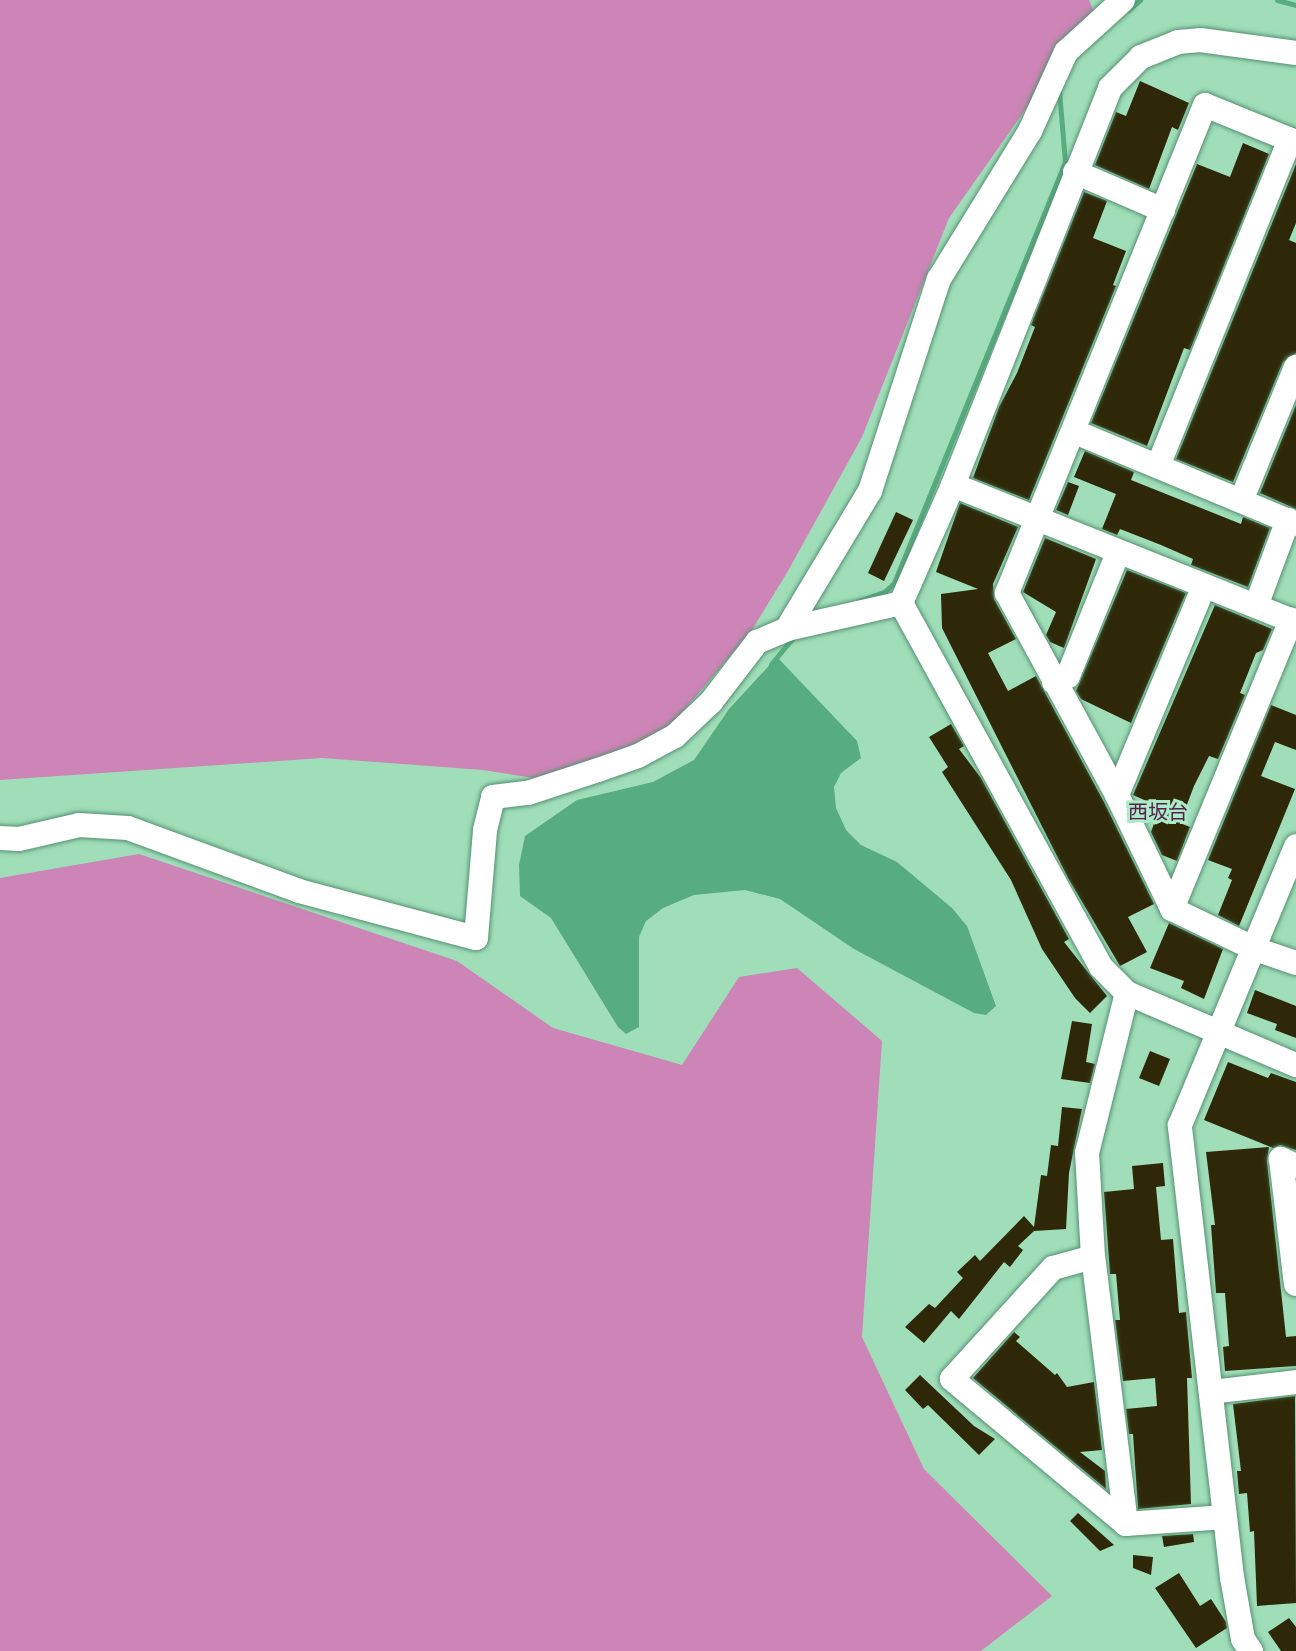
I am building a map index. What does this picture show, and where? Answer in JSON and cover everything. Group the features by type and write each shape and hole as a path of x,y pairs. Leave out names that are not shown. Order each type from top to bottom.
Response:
{"street":[{"path":"787,629 870,491 939,279 1030,132 1066,52 1123,0"},
{"path":"901,603 953,485 1074,172 1110,88 1141,57 1178,42 1200,40 1296,53"},
{"path":"1158,466 1293,141 1205,105 1075,432 1035,520 1007,593 1117,795 1172,909 1255,949 1296,963"},
{"path":"1074,172 1163,210"},
{"path":"1241,501 1296,367"},
{"path":"1075,432 1292,522 1256,606"},
{"path":"953,485 1035,520 1294,621 1172,909"},
{"path":"1054,682 1068,676 1118,553"},
{"path":"1117,795 1204,586"},
{"path":"0,838 19,838 79,825 128,828 299,891 476,938 485,830 493,797 528,793 598,770 638,756 675,736 711,702 758,642 787,629 901,603"},
{"path":"901,603 1101,967 1127,993 1296,1065"},
{"path":"1251,1651 1243,1639 1225,1517 1180,1125 1296,846"},
{"path":"1126,1524 1093,1257 1087,1153 1127,993"},
{"path":"1296,1166 1281,1159 1296,1284"},
{"path":"1093,1257 1053,1268 952,1379 1126,1524 1225,1517"},
{"path":"1211,1392 1296,1382"}],"shaded area":[{"path":"0,0 1089,0 1094,12 949,218 862,437 788,571 752,630 675,721 637,746 533,778 483,770 322,758 0,780"},
{"path":"777,657 857,741 861,758 841,773 834,787 836,808 846,830 861,845 897,862 952,908 967,926 996,1006 986,1015 974,1013 854,949 780,899 745,890 694,895 663,908 646,921 639,937 639,1027 626,1034 618,1027 551,918 520,896 519,865 525,836 577,800 653,782 694,760 729,709"},
{"path":"139,854 457,961 553,1028 682,1065 739,977 797,968 882,1041 862,1337 924,1469 1052,1596 981,1651 0,1651 0,878"}],"building":[{"path":"1140,81 1189,103 1178,130 1172,127 1149,189 1095,165 1116,112 1126,116"},
{"path":"1243,143 1269,154 1190,350 1184,348 1147,446 1091,423 1197,164 1230,177"},
{"path":"1296,164 1296,223 1289,240 1296,243 1296,353 1283,362 1233,482 1176,459"},
{"path":"1084,192 1107,201 1093,238 1126,251 1113,285 1116,286 1029,500 973,478 999,407 1017,373 1035,327 1031,325"},
{"path":"1296,405 1296,509 1260,493"},
{"path":"1085,451 1134,472 1131,480 1241,524 1243,517 1270,528 1248,587 1191,565 1193,559 1161,545 1120,529 1117,535 1102,529 1116,494 1074,477"},
{"path":"1068,482 1079,486 1068,515 1056,510"},
{"path":"960,503 1018,527 993,584 994,599 1016,639 988,653 1008,691 1036,676 1104,802 1154,904 1128,917 1147,952 1120,966 1068,878 942,628 941,594 978,589 936,572"},
{"path":"896,512 913,520 884,581 868,573"},
{"path":"1045,538 1096,559 1064,648 1050,642 1046,635 1056,612 1023,592"},
{"path":"1127,570 1186,593 1131,723 1081,699 1076,691"},
{"path":"1215,605 1272,629 1263,650 1256,653 1240,693 1245,695 1218,759 1209,756 1194,786 1180,823 1190,827 1177,861 1162,855 1151,832 1160,807 1133,795"},
{"path":"1271,705 1296,715 1296,750 1275,742 1261,776 1295,789 1239,926 1218,915 1232,880 1228,878 1232,869 1208,860"},
{"path":"951,724 964,746 959,749 981,778 1069,939 1064,942 1107,996 1090,1013 1075,998 1042,949 1011,880 942,772 948,767 929,737"},
{"path":"1169,923 1223,949 1204,999 1181,988 1184,981 1150,968"},
{"path":"1255,990 1296,1006 1296,1038 1275,1030 1277,1024 1247,1013"},
{"path":"1072,1021 1092,1024 1086,1062 1095,1064 1090,1083 1061,1079"},
{"path":"1150,1051 1170,1059 1159,1086 1139,1078"},
{"path":"1228,1062 1268,1078 1271,1073 1296,1082 1296,1150 1280,1145 1273,1148 1204,1120"},
{"path":"1062,1107 1082,1109 1069,1173 1066,1229 1034,1231 1018,1246 1023,1250 1010,1267 1004,1262 959,1319 951,1311 924,1343 905,1327 929,1304 935,1308 963,1278 957,1272 975,1255 980,1261 1024,1216 1034,1227 1041,1175 1047,1176 1051,1145 1058,1146"},
{"path":"1269,1147 1267,1161 1286,1337 1296,1336 1296,1366 1225,1371 1223,1347 1229,1346 1225,1293 1216,1293 1211,1225 1215,1225 1206,1152"},
{"path":"1163,1163 1165,1186 1156,1187 1161,1240 1173,1239 1179,1313 1186,1312 1192,1378 1187,1378 1191,1504 1138,1509 1133,1434 1129,1434 1126,1409 1157,1406 1155,1378 1123,1381 1115,1320 1120,1320 1116,1274 1110,1274 1104,1192 1134,1189 1132,1166"},
{"path":"1014,1332 1020,1337 1016,1341 1055,1375 1057,1373 1067,1387 1094,1382 1102,1450 1080,1452 1105,1471 1106,1489 973,1378"},
{"path":"920,1375 974,1426 995,1439 979,1455 928,1405 923,1409 905,1390"},
{"path":"1295,1396 1296,1603 1257,1606 1254,1531 1250,1532 1247,1493 1239,1494 1237,1471 1241,1471 1233,1404"},
{"path":"1078,1513 1114,1545 1100,1551 1070,1521"},
{"path":"1193,1534 1194,1542 1164,1547 1162,1536"},
{"path":"1133,1555 1153,1557 1151,1575 1133,1568"},
{"path":"1179,1573 1200,1606 1211,1599 1226,1622 1227,1628 1196,1648 1155,1588"},
{"path":"1289,1618 1296,1627 1296,1651 1281,1651 1268,1632"}],"waterway":[{"path":"1128,10 1140,0"},
{"path":"1277,0 1296,5"},
{"path":"858,601 884,592 894,583 1065,162 1059,91"},
{"path":"771,664 793,638"}],"district":[{"name":"西坂台","path":"1158,813"}]}
